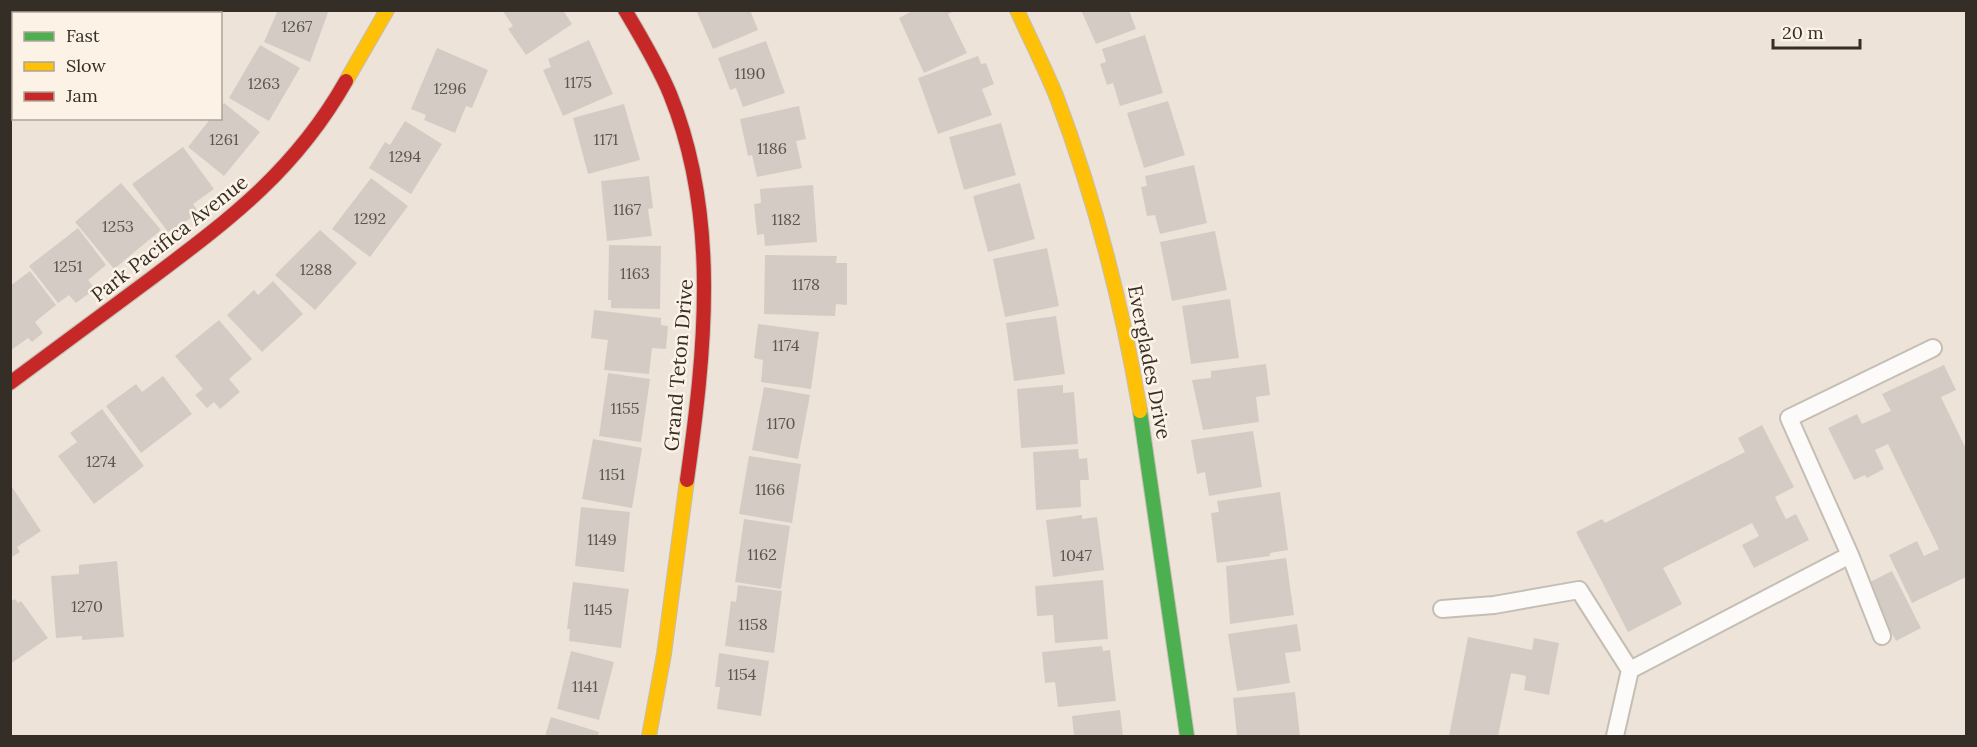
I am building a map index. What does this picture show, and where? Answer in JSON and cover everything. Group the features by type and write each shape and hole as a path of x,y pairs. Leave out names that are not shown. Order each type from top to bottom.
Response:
{"street":[{"name":"Park Pacifica Avenue","path":"10,383 223,225 260,193 298,153 328,113 387,10"},
{"name":"Grand Teton Drive","path":"625,10 652,55 675,106 691,159 702,212 706,267 706,320 702,370 662,669 649,736"},
{"name":"Everglades Drive","path":"1017,10 1052,88 1076,154 1097,220 1125,327 1143,416 1186,736"}],"lane":[{"path":"1882,636 1850,555 1789,418 1933,348"},
{"path":"1630,670 1850,555"},
{"path":"1442,609 1494,605 1579,590 1630,670 1615,736"}],"building":[{"path":"278,10 329,10 310,62 264,42"},
{"path":"502,10 563,10 572,24 526,55 508,29 513,26"},
{"path":"696,10 750,10 758,30 713,49"},
{"path":"914,10 956,10 948,14 967,53 924,73 899,18"},
{"path":"1081,10 1129,10 1136,29 1096,44"},
{"path":"1145,35 1163,93 1120,106 1113,83 1107,85 1100,64 1106,62 1102,49"},
{"path":"589,40 613,94 563,116 543,70 551,67 548,59"},
{"path":"766,41 785,93 743,107 736,88 730,90 718,58"},
{"path":"260,45 300,68 269,121 229,98"},
{"path":"437,48 488,70 472,108 466,106 455,133 424,120 426,115 411,109"},
{"path":"978,56 981,64 986,63 994,84 982,89 992,115 938,134 918,78"},
{"path":"1168,101 1185,155 1144,168 1127,113"},
{"path":"224,103 260,132 224,176 188,147 209,120 222,120"},
{"path":"624,104 640,160 588,174 573,118"},
{"path":"799,106 806,139 796,141 802,168 757,177 752,155 748,156 740,119"},
{"path":"405,121 442,144 411,194 369,168 385,142 390,145"},
{"path":"1001,123 1016,175 964,190 949,137"},
{"path":"183,147 214,189 193,204 199,213 168,232 132,184"},
{"path":"1194,165 1207,223 1160,234 1155,215 1147,216 1141,187 1147,186 1145,176"},
{"path":"649,176 653,208 648,209 652,236 607,241 601,181"},
{"path":"371,178 408,206 370,257 332,229"},
{"path":"121,183 161,230 114,269 75,222"},
{"path":"1020,183 1035,239 988,252 973,196"},
{"path":"813,185 817,242 765,246 764,234 757,235 754,204 761,203 760,189"},
{"path":"78,228 106,265 88,280 95,289 76,303 69,295 58,303 29,266"},
{"path":"320,230 357,263 315,310 275,275"},
{"path":"1215,231 1227,290 1172,301 1160,242"},
{"path":"609,245 661,246 660,309 611,308 611,300 608,300"},
{"path":"1047,248 1059,306 1005,317 993,259"},
{"path":"765,255 837,256 836,263 847,263 847,305 836,304 835,316 764,314"},
{"path":"30,271 56,305 35,322 43,333 32,342 28,338 10,351 10,286"},
{"path":"273,281 303,314 262,352 227,315 254,290 258,295"},
{"path":"1230,299 1239,358 1191,364 1182,306"},
{"path":"594,310 661,318 661,325 668,326 666,349 652,348 649,374 604,370 608,340 591,338"},
{"path":"1056,316 1065,374 1014,381 1006,323"},
{"path":"219,320 252,359 229,379 240,392 220,409 214,402 207,408 195,395 203,389 175,356"},
{"path":"758,324 819,332 811,389 761,382 763,360 754,358"},
{"path":"1266,364 1270,395 1256,397 1259,422 1203,430 1192,380 1211,378 1211,371"},
{"path":"1944,365 1956,390 1941,397 1966,449 1966,577 1912,603 1889,555 1917,541 1924,556 1939,549 1888,444 1875,450 1884,469 1867,478 1865,475 1854,480 1828,428 1857,414 1862,424 1891,411 1882,394"},
{"path":"608,373 650,379 641,442 599,436"},
{"path":"163,376 192,414 141,453 106,406 136,384 142,392"},
{"path":"1063,385 1063,393 1074,392 1078,444 1021,448 1017,389"},
{"path":"764,387 810,395 798,459 752,450"},
{"path":"102,409 144,466 94,504 58,456 77,442 70,433"},
{"path":"1762,425 1794,487 1775,497 1786,519 1796,514 1809,540 1754,568 1742,545 1759,536 1752,523 1663,568 1682,604 1628,632 1576,532 1602,519 1605,523 1745,452 1738,438"},
{"path":"1253,431 1262,487 1209,496 1205,472 1197,474 1191,440"},
{"path":"593,439 642,448 632,508 582,499"},
{"path":"1078,449 1079,459 1087,458 1089,480 1080,480 1081,507 1036,510 1033,452"},
{"path":"749,456 801,464 792,523 739,514"},
{"path":"10,484 41,531 17,547 20,552 10,558"},
{"path":"1280,492 1288,550 1270,553 1270,556 1217,563 1211,513 1219,512 1217,501"},
{"path":"581,507 630,512 624,572 575,566"},
{"path":"1082,515 1082,519 1097,517 1104,570 1053,577 1046,520"},
{"path":"744,519 790,526 781,589 735,582"},
{"path":"1286,558 1294,615 1230,624 1226,566"},
{"path":"117,561 124,637 82,640 82,636 56,638 51,576 79,574 79,565"},
{"path":"1892,571 1921,628 1896,641 1866,584"},
{"path":"1103,580 1108,639 1055,643 1053,615 1037,616 1035,586"},
{"path":"573,582 629,589 621,648 569,641 570,629 567,629"},
{"path":"738,585 782,591 774,653 725,646 731,601 736,602"},
{"path":"15,599 18,603 21,601 48,638 10,664 10,602"},
{"path":"1297,624 1301,651 1285,653 1290,683 1237,691 1228,634"},
{"path":"1468,637 1532,650 1534,638 1559,643 1549,695 1524,690 1526,676 1511,673 1498,736 1449,736"},
{"path":"1102,646 1103,651 1110,650 1116,701 1058,707 1055,682 1045,683 1042,652"},
{"path":"571,651 614,662 599,720 557,709"},
{"path":"719,653 769,661 761,716 717,709 720,687 715,687"},
{"path":"1295,692 1300,736 1237,736 1233,698"},
{"path":"1120,710 1123,736 1074,736 1072,716"},
{"path":"551,717 599,732 598,736 545,736"}],"traffic: fast":[{"path":"1140,411 1187,736"}],"traffic: slow":[{"path":"346,81 387,10"},
{"path":"1017,10 1057,98 1095,213 1125,331 1140,411"},
{"path":"649,736 664,654 687,480"}],"traffic: jam":[{"path":"625,10 655,62 670,94 686,141 696,188 702,236 703,334 687,480"},
{"path":"10,383 179,258 259,191 305,141 346,81"}]}
